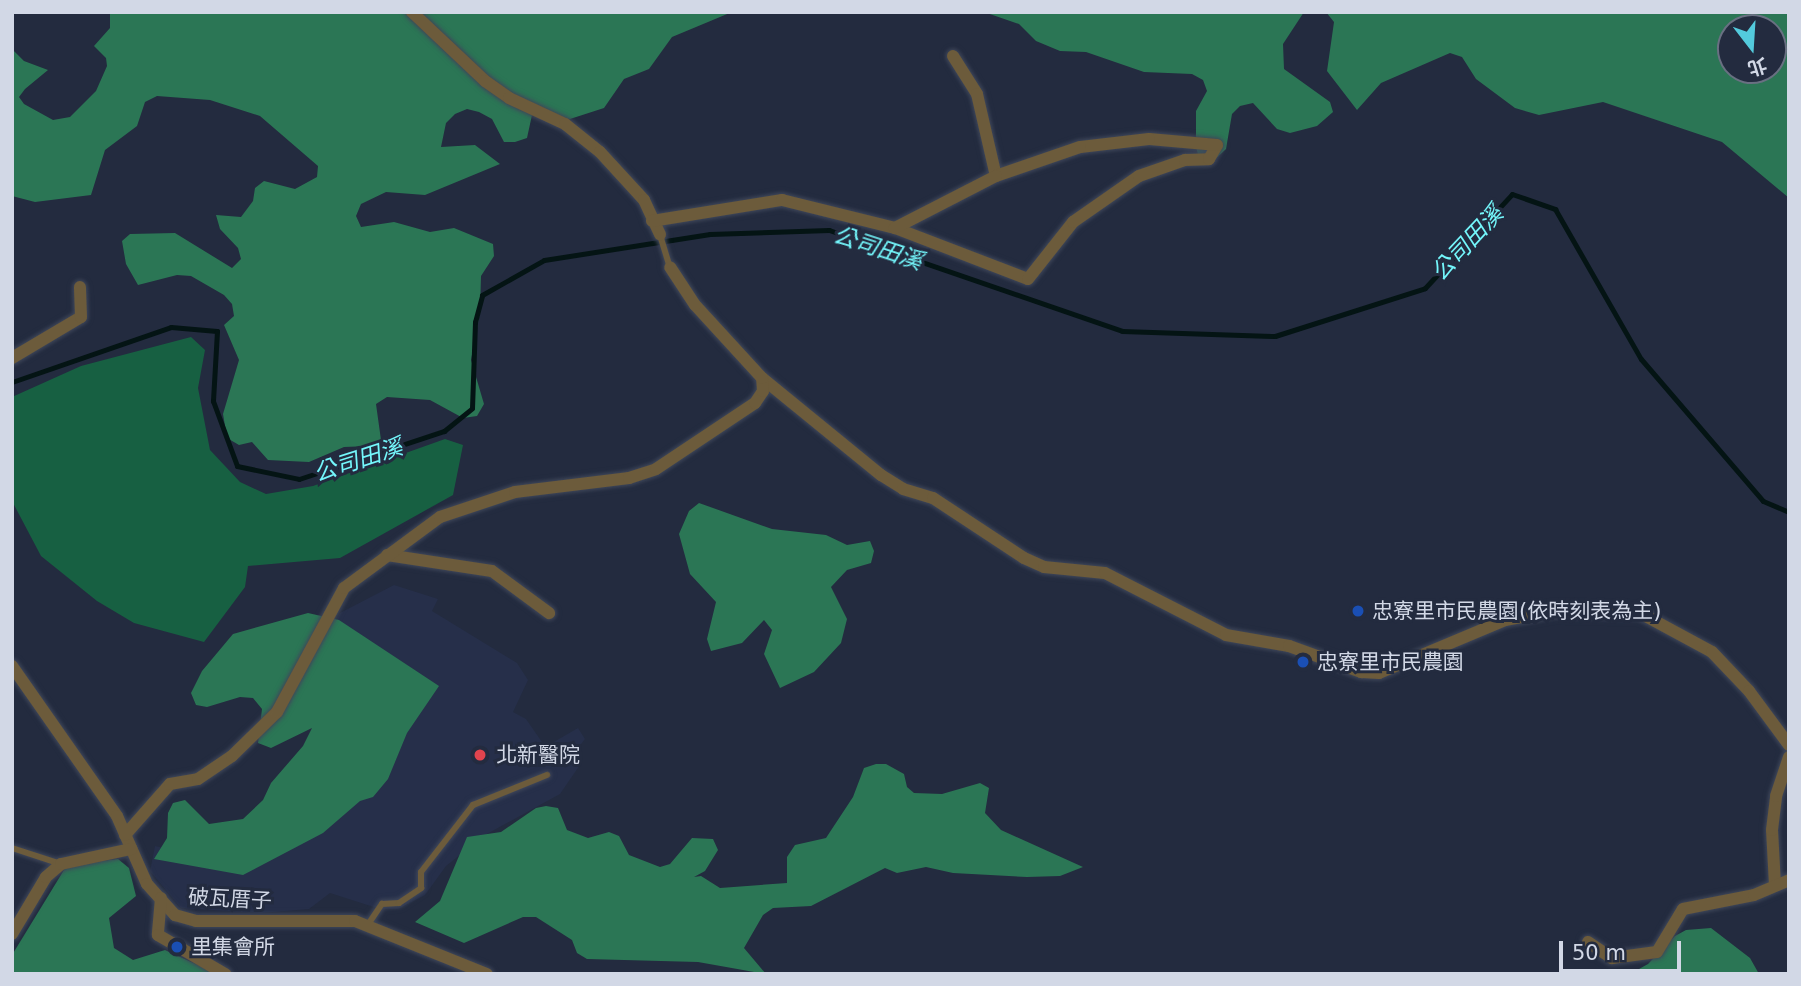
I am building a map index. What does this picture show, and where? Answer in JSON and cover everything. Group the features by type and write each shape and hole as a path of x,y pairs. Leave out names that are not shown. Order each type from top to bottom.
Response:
{"street":[{"path":"412,12 485,81 509,98 565,124 600,152 644,200 660,236"},
{"path":"954,57 977,94 996,176"},
{"path":"652,221 782,201 895,228 1028,279 1073,222 1139,176 1185,160 1209,159 1217,145 1149,139 1080,147 996,176 895,228"},
{"path":"670,267 695,305 762,378 881,475 903,489 933,498 1024,558 1044,566 1105,573 1226,635 1289,646 1361,672 1379,673 1505,620 1555,611 1640,613 1713,652 1787,737"},
{"path":"12,358 82,317 80,287"},
{"path":"125,835 170,785 198,779 232,756 277,712 344,588 387,555 440,517 468,504 515,492 629,478 656,469 746,411 763,391 762,378"},
{"path":"387,555 492,571 549,612"},
{"name":"破瓦厝子","path":"12,667 57,725 125,835 147,884 174,915 196,921 355,921 487,974"},
{"path":"1588,942 1612,958 1657,952 1682,909 1719,905 1785,883 1772,830 1776,796 1789,757"},
{"path":"12,934 46,877 61,864 131,849"},
{"path":"161,898 159,936 225,974"}],"lane":[{"path":"660,236 670,267"},
{"path":"367,926 382,904 399,903 421,888 421,872 473,805 547,775"},
{"path":"12,848 61,864"}],"shaded area":[{"name":"北新醫院","path":"394,585 438,599 432,611 517,663 528,680 513,712 526,719 542,742 552,743 578,728 585,739 578,748 582,762 560,794 485,835 446,866 425,895 398,909 380,909 330,893 309,909 261,913 181,908 150,871 155,846 225,861 340,816 329,635 340,613"}],"green space":[{"path":"110,12 732,12 672,37 649,69 624,79 604,108 570,119 532,115 527,138 504,142 492,119 467,109 455,114 446,123 441,147 475,145 500,164 425,195 386,192 361,204 356,216 361,227 394,222 430,232 454,228 493,244 494,256 481,276 480,312 471,360 484,404 477,416 463,418 430,400 387,397 376,404 381,440 370,446 344,447 309,462 268,460 252,442 239,445 227,438 223,414 239,360 224,325 234,316 232,304 224,295 191,276 177,275 138,285 126,264 122,241 130,234 175,233 232,268 241,259 238,248 220,229 216,215 241,217 253,201 255,188 264,181 295,189 317,177 318,166 260,116 210,100 157,96 145,102 137,126 105,150 91,195 35,202 12,196 12,49 24,61 48,70 19,97 24,104 53,120 70,117 96,91 107,66 106,58 94,46 110,28"},
{"path":"984,12 1304,12 1283,44 1284,69 1330,102 1333,112 1317,126 1290,133 1277,129 1253,103 1240,106 1232,114 1226,149 1210,164 1199,158 1196,147 1196,111 1207,91 1203,80 1192,74 1144,72 1086,52 1060,51 1036,41 1019,24"},
{"path":"1326,12 1789,12 1789,198 1722,142 1603,102 1539,115 1515,108 1476,79 1462,57 1450,53 1381,83 1357,110 1327,71 1334,22"},
{"path":"191,337 205,350 198,388 210,450 240,482 266,494 313,486 445,439 463,445 453,495 340,558 248,566 245,587 204,642 134,623 97,601 41,556 12,501 12,397 81,366"},
{"path":"699,503 772,529 826,535 847,545 870,541 874,551 871,563 847,570 831,587 847,619 841,643 814,672 780,688 764,654 772,630 764,620 742,643 711,651 707,639 716,602 690,574 679,534 689,511"},
{"path":"308,613 339,620 439,686 407,733 388,779 373,797 360,801 323,833 243,875 154,859 167,838 168,813 173,803 185,800 209,824 243,819 263,800 271,783 303,746 312,728 271,748 258,743 262,709 253,698 240,697 207,707 196,705 191,693 202,671 233,634"},
{"path":"886,764 904,774 907,787 914,793 942,794 980,783 989,788 985,813 1001,830 1083,867 1060,876 1027,877 953,873 926,867 897,873 885,868 811,906 773,908 763,915 744,948 766,974 698,962 587,959 577,953 572,940 536,917 523,917 464,943 415,922 440,901 467,837 501,832 536,808 546,806 558,808 567,830 588,838 609,832 619,836 629,855 660,867 670,864 692,838 713,839 718,850 705,871 694,877 701,876 720,888 787,883 787,857 795,845 826,838 853,797 864,768"},
{"path":"118,859 129,868 136,896 109,918 114,948 133,960 165,950 213,972 12,974 12,955 67,865"},
{"path":"1711,928 1750,958 1759,974 1630,974 1648,964 1675,936 1686,930"}],"waterway":[{"name":"公司田溪","path":"12,382 171,327 217,331 213,401 237,466 299,479 444,431 472,408 475,322 482,295 544,260 710,234 829,230 1122,331 1275,336 1425,288 1512,194 1555,209 1641,359 1763,501 1789,512"}],"place":[{"name":"忠寮里市民農園(依時刻表為主)","path":"1358,611"},
{"name":"忠寮里市民農園","path":"1303,662"},
{"name":"北新醫院","path":"480,755"},
{"name":"里集會所","path":"177,947"}]}
